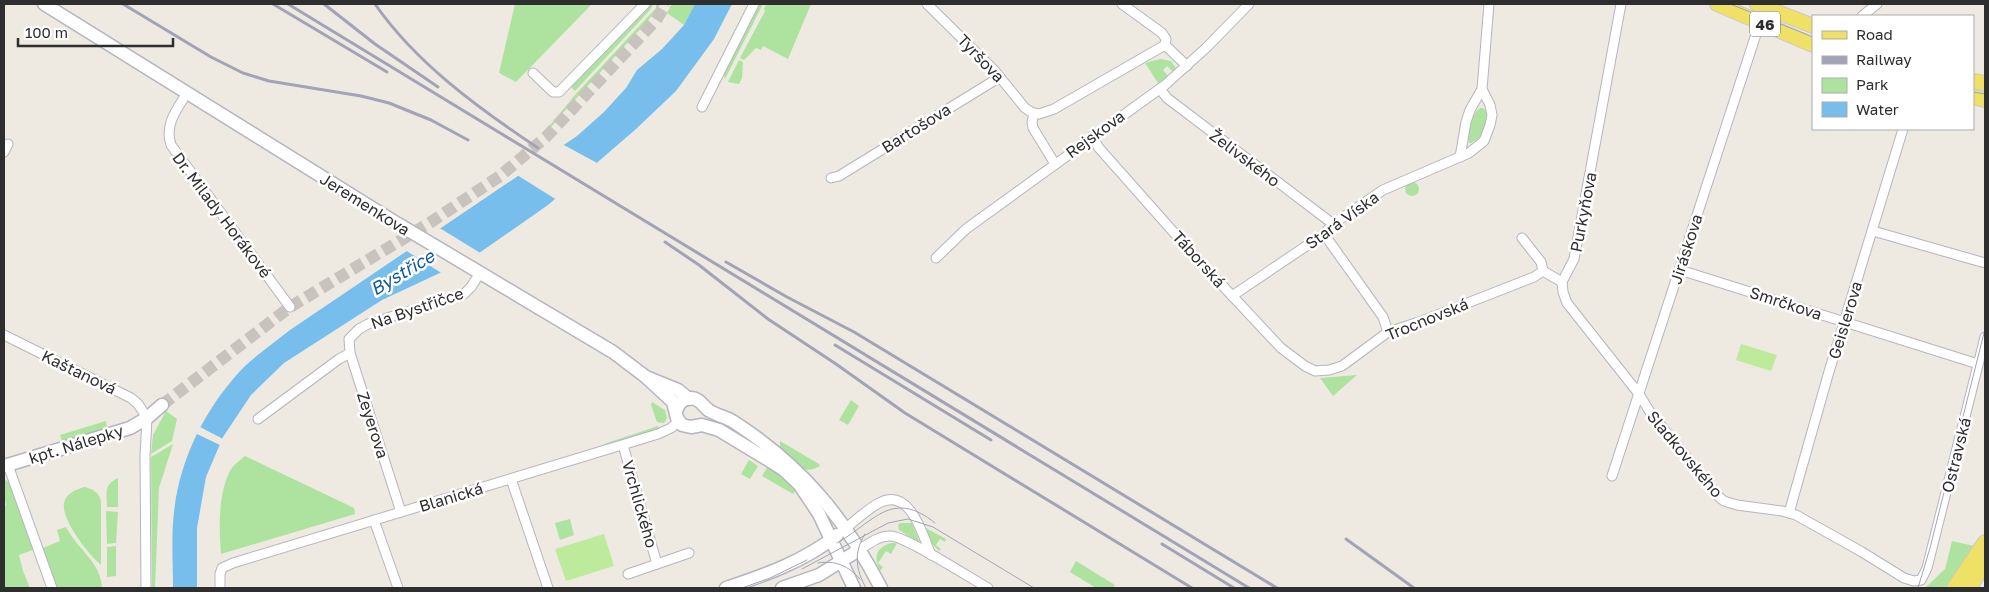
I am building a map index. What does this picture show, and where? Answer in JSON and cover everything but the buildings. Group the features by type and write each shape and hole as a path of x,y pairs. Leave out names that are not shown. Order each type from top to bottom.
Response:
{"main road":[{"name":"46","path":"1717,4 1812,45"},
{"path":"1758,4 1812,26"},
{"path":"1954,588 1985,542"},
{"path":"1969,588 1985,564"}],"street":[{"name":"Jeremenkova","path":"44,4 398,224 613,352 646,377 678,390 689,399 696,400 711,412 736,423 800,473 822,496 859,550 881,588"},
{"path":"533,73 553,92 559,92 644,4"},
{"path":"702,107 754,4"},
{"name":"Tyršova","path":"927,4 1000,77 1021,104 1034,114"},
{"path":"1122,4 1162,34 1166,39 1166,45 1187,66"},
{"name":"Rejskova","path":"936,258 961,232 1092,136 1160,89 1187,66 1249,4"},
{"name":"Stará Víska","path":"1460,157 1466,122 1470,110 1482,89 1489,4"},
{"name":"Purkyňova","path":"1562,282 1574,259 1621,4"},
{"path":"1863,15 1877,4"},
{"name":"Jiráskova","path":"1612,476 1760,22"},
{"path":"1055,164 1032,128 1034,114 1045,113 1054,109 1166,45"},
{"name":"Bartošova","path":"831,178 839,176 1000,77"},
{"name":"Želivského","path":"1160,89 1167,98 1333,224"},
{"name":"Stará Víska","path":"1232,296 1324,234 1333,224 1383,190 1477,148 1488,133 1490,125 1491,108 1482,89"},
{"name":"Dr. Milady Horákové","path":"187,93 170,122 168,136 171,145 290,307"},
{"name":"Geislerova","path":"1789,513 1903,130"},
{"name":"Táborská","path":"1092,136 1103,153 1281,348 1315,371"},
{"path":"1873,231 1985,262"},
{"path":"1324,234 1383,317 1388,332"},
{"path":"1522,238 1540,261 1543,271 1562,282 1565,298 1572,310 1639,394"},
{"name":"Smrčkova","path":"1680,270 1978,364"},
{"name":"Na Bystřičce","path":"349,338 359,328 368,324 464,294 471,287 476,271"},
{"name":"Trocnovská","path":"1315,371 1329,370 1342,366 1388,332 1463,305 1534,277 1543,271"},
{"name":"Kaštanová","path":"4,335 131,398 138,404 147,418"},
{"name":"Ostravská","path":"1926,572 1985,337"},
{"name":"Zeyerova","path":"349,338 350,353 401,512"},
{"path":"258,419 339,359 350,353"},
{"path":"646,377 671,400 677,416 688,427 697,425 719,430 749,446 784,470 807,493 832,540 854,588"},
{"name":"Sladkovského","path":"1639,394 1650,412 1694,469 1722,500 1737,505 1789,513 1862,552 1906,579 1921,580 1926,572"},
{"path":"677,416 680,402 689,399"},
{"path":"697,425 702,420 704,414 701,404"},
{"path":"146,588 145,456 147,418 162,405"},
{"name":"Blanická","path":"220,588 222,568 233,563 662,433 677,416"},
{"name":"kpt. Nálepky","path":"6,465 130,428 147,418"},
{"name":"Vrchlického","path":"623,445 657,564"},
{"path":"6,465 52,588"},
{"path":"511,479 548,588"},
{"path":"726,588 807,555 832,540 879,503 891,499 899,500 910,510 931,555"},
{"path":"374,520 398,588"},
{"path":"782,588 819,575 876,540 890,536 902,539 988,588"},
{"path":"628,574 689,553"}],"green space":[{"path":"515,4 592,4 516,82 499,73"},
{"path":"650,4 653,5 650,10 575,91 571,87"},
{"path":"656,4 660,4 646,23 549,130 547,129 575,95 656,8"},
{"path":"672,4 695,4 684,25 667,13"},
{"path":"760,4 763,4 725,79 724,74"},
{"path":"766,4 811,4 788,59 763,46 761,50 756,48 744,60 740,58 765,11"},
{"path":"1160,59 1171,61 1176,68 1174,73 1167,66 1163,70 1170,78 1160,86 1145,63"},
{"path":"739,60 743,62 742,78 739,84 728,82"},
{"path":"1480,108 1483,108 1488,113 1486,126 1479,138 1469,143 1470,124"},
{"path":"1409,182 1415,182 1419,189 1415,196 1409,196 1405,192 1405,186"},
{"path":"1741,344 1777,355 1771,371 1736,360"},
{"path":"1357,375 1333,396 1320,378"},
{"path":"851,400 859,406 848,425 839,420"},
{"path":"652,402 665,410 667,418 664,423 657,422 651,405"},
{"path":"166,411 177,419 172,441 151,454 153,435"},
{"path":"106,421 107,428 62,441 60,435"},
{"path":"658,426 660,430 607,445 604,444"},
{"path":"780,441 820,466 808,470 798,467 780,450"},
{"path":"173,444 159,488 155,588 152,588 151,457"},
{"path":"245,456 354,508 355,514 221,554 221,502 225,482 230,470"},
{"path":"749,460 758,466 750,479 741,474"},
{"path":"768,466 784,477 796,490 793,494 762,476"},
{"path":"118,478 118,507 107,507 108,487"},
{"path":"4,479 9,482 11,481 35,549 19,555 30,588 4,588 4,506 6,505"},
{"path":"85,487 96,492 101,502 101,565 77,537 64,510 64,503 69,494"},
{"path":"106,511 118,512 116,543 107,544"},
{"path":"570,519 574,535 560,540 555,523"},
{"path":"900,523 912,523 920,543 899,530 898,525"},
{"path":"66,527 98,571 102,588 57,587 43,548 60,541 57,530"},
{"path":"926,528 946,539 945,542 940,539 936,545 941,549 939,551 932,544"},
{"path":"604,534 614,566 566,581 555,549"},
{"path":"1952,541 1974,546 1945,588 1925,588 1945,569"},
{"path":"891,543 897,543 891,554 886,551 878,563 883,567 880,571 877,561 877,554 879,550"},
{"path":"116,546 116,576 107,577 107,547"},
{"path":"1076,561 1115,585 1113,588 1096,588 1070,572"}],"water":[{"name":"Bystřice","path":"695,4 732,4 714,39 676,91 636,129 548,205 472,258 382,300 284,363 251,395 223,437 206,477 197,528 197,588 173,588 173,521 182,471 207,415 231,381 250,361 290,330 577,136 604,112 626,88 637,70 662,49 684,25"}],"pier":[{"path":"562,144 599,164 557,200 517,175"},
{"path":"438,227 482,254 474,260 443,274 405,250"},
{"path":"198,426 225,440 222,446 195,433"}],"tunnel":[{"path":"162,405 290,307 431,222 500,176 546,137 656,20 666,4"}],"tram line":[{"path":"1730,4 1812,37"},
{"path":"1974,92 1985,94"},
{"path":"1918,588 1930,548 1985,329"},
{"path":"837,543 873,518 895,508 907,508 920,513 935,523"},
{"path":"802,569 888,523 908,519 933,527 1034,588"},
{"path":"865,534 861,541 857,561 860,575 866,588"},
{"path":"742,588 770,578 807,560"},
{"path":"818,563 836,563 846,567 860,579"}],"railway":[{"path":"123,4 211,57 243,73 269,81 361,96 389,103 431,120 468,140"},
{"path":"273,4 387,72"},
{"path":"288,4 1249,588"},
{"path":"324,4 375,44 438,87"},
{"path":"375,4 409,46 449,83 493,117 538,148"},
{"path":"665,242 699,265 768,319 905,413 1192,588"},
{"path":"726,262 854,332 1277,588"},
{"path":"835,345 991,440"},
{"path":"1346,539 1414,588"},
{"path":"1162,544 1234,588"}]}
